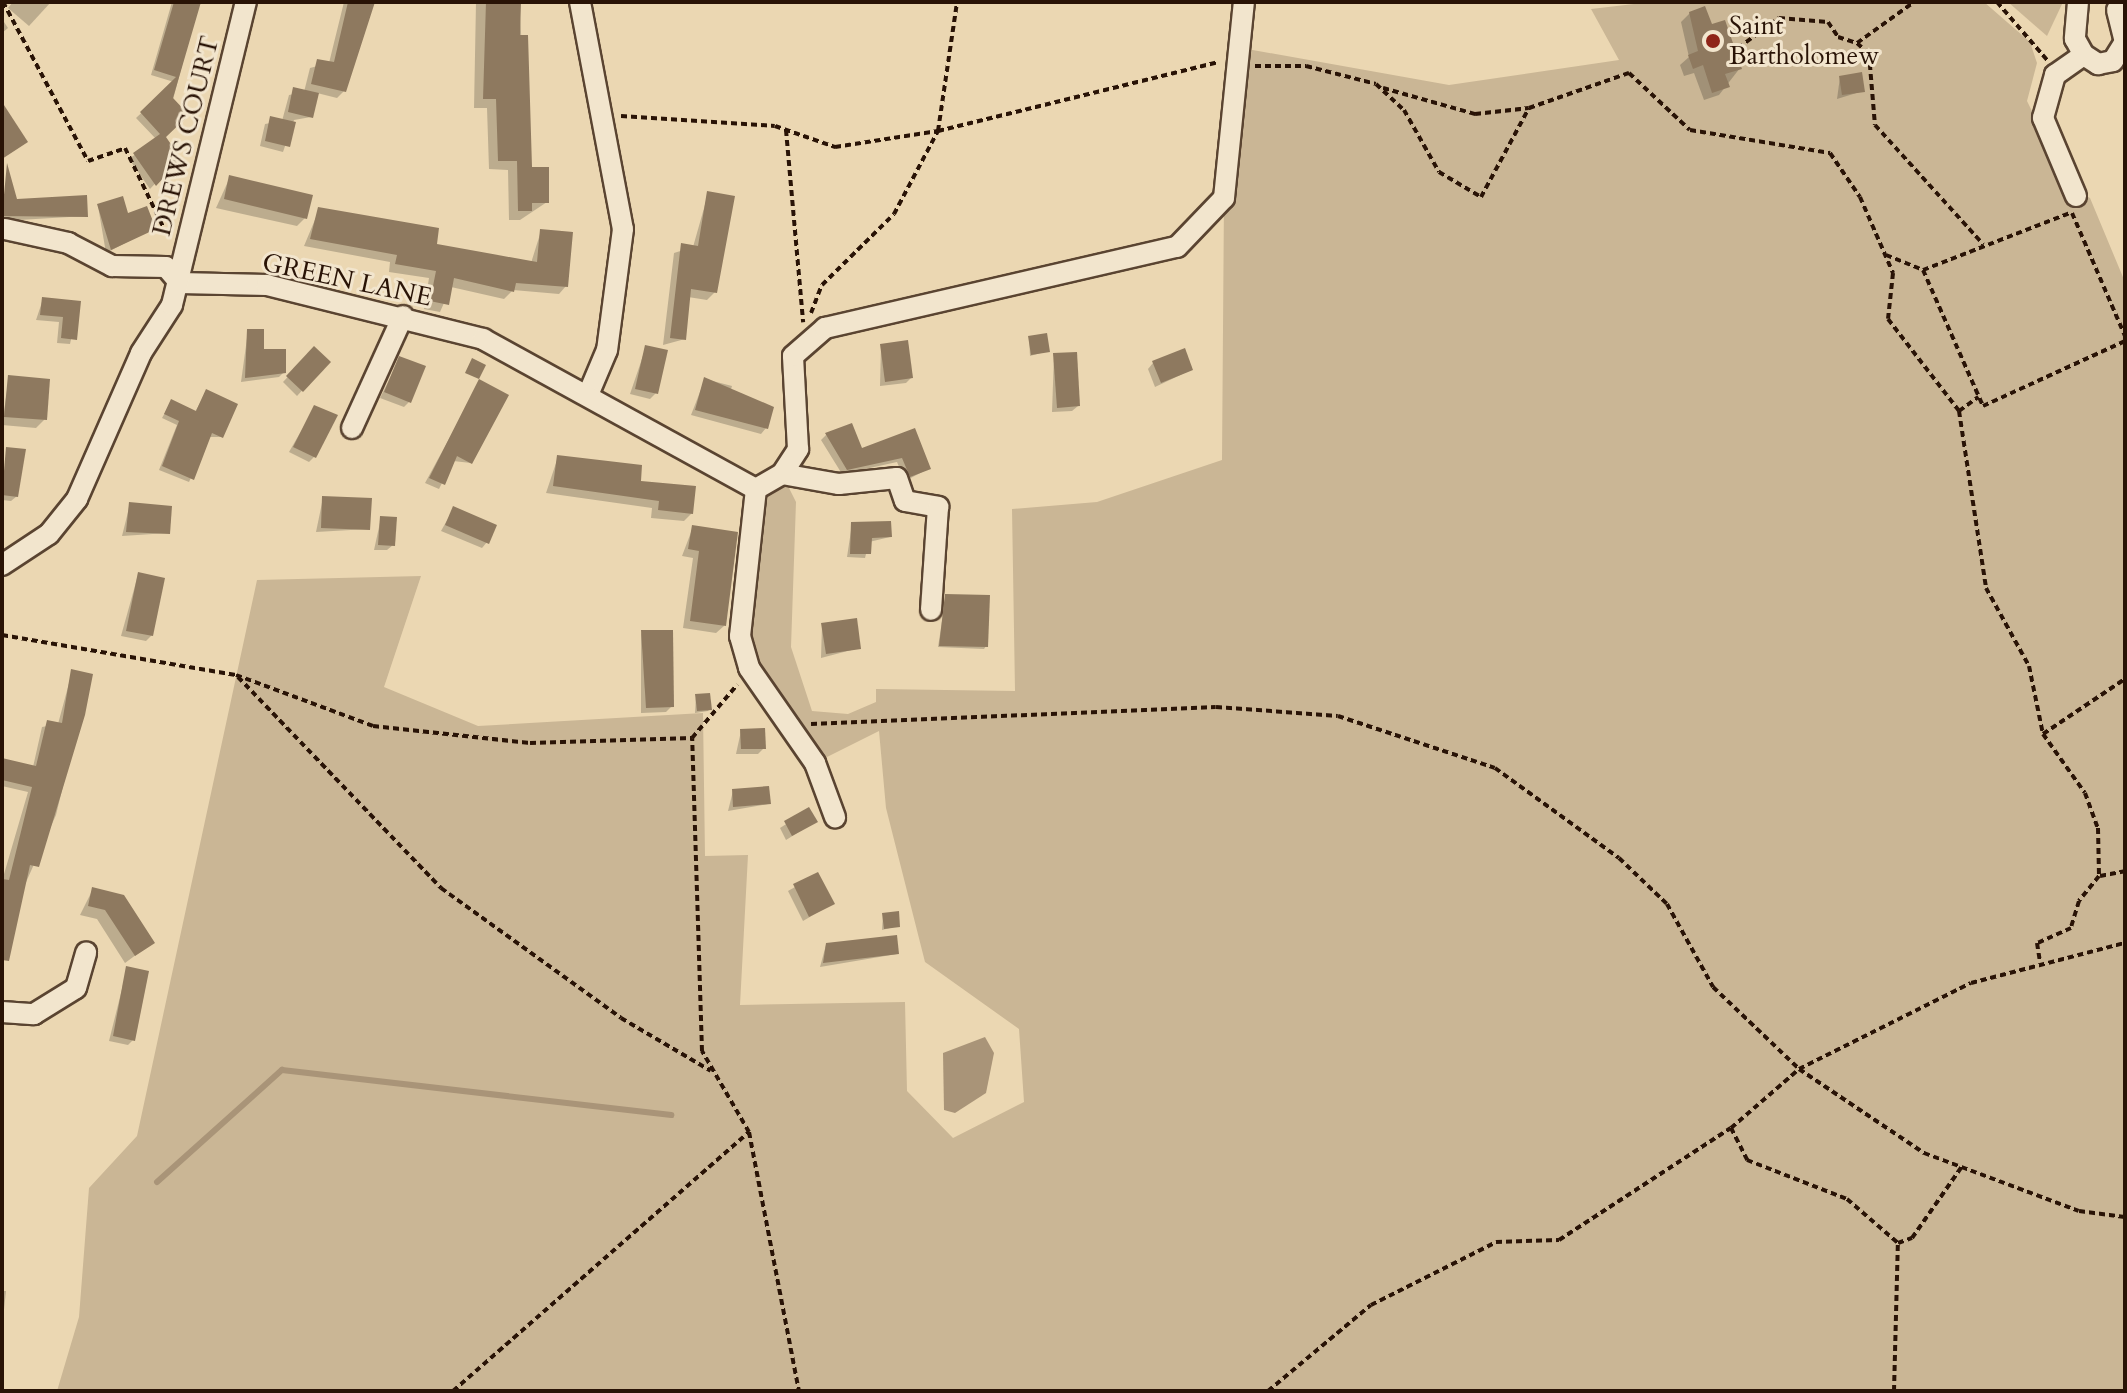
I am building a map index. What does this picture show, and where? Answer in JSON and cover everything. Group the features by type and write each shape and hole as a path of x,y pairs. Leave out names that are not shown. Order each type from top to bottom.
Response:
{"street":[{"name":"DREWS COURT","path":"180,283 182,259 246,2"},
{"path":"580,2 599,118 620,186 623,229 607,350 588,395"},
{"path":"835,817 815,763 749,668 740,636 756,489 782,474 798,449 793,356 825,328 1177,247 1224,198 1233,63 1244,2"},
{"path":"2078,2 2075,39 2084,55 2098,64 2113,61 2125,42 2114,7"},
{"path":"2074,204 2043,118 2055,75 2084,55"},
{"path":"2,565 49,534 77,499 180,283 166,267 112,266 68,243 5,229"},
{"name":"GREEN LANE","path":"180,283 267,285 403,316 483,339 756,489"},
{"path":"352,428 403,316"},
{"path":"782,474 839,484 897,478 905,501 938,507 931,610"},
{"path":"2,1012 34,1014 76,988 86,952"}],"path":[{"path":"3,2 88,161 125,148 182,259"},
{"path":"786,130 804,329 822,285 894,214 938,131 957,2"},
{"path":"1857,43 1914,2"},
{"path":"1997,2 2040,45 2055,75"},
{"path":"1738,48 1779,18 1828,22 1838,37 1857,43 1869,54 1875,125 1983,244"},
{"path":"599,118 786,130 835,147 938,131 1233,63 1306,66 1475,114 1529,108 1629,73 1690,130 1830,153 1893,273 1888,319 1959,411 1981,569 2029,666 2043,734 2085,793 2098,828 2099,876 2079,901 2071,928 2037,943 2040,962"},
{"path":"1379,86 1404,110 1439,172 1481,197 1529,108"},
{"path":"1886,255 1915,261 1923,270 1983,406 2125,338 2074,204 1923,270"},
{"path":"1959,411 1978,397"},
{"path":"2,635 236,675 373,726 530,743 692,738"},
{"path":"749,668 692,738 702,1051 749,1132 799,1391"},
{"path":"236,675 441,888 621,1018 714,1073"},
{"path":"2043,734 2125,679"},
{"path":"789,727 877,716 1216,707 1338,716 1495,768 1619,858 1667,904 1713,987 1799,1069 1924,1153 1963,1165 2079,1211 2125,1217"},
{"path":"2099,876 2125,871"},
{"path":"1268,1391 1371,1305 1496,1242 1559,1240 1731,1128 1799,1069 1971,983 2040,962 2125,943"},
{"path":"1731,1128 1747,1160 1847,1199 1898,1243"},
{"path":"453,1391 749,1132"},
{"path":"1898,1243 1912,1238 1963,1165"},
{"path":"1894,1391 1898,1243"}],"shaded area":[{"path":"1651,2 1984,2 2030,42 2037,63 2027,101 2069,187 2090,198 2125,282 2125,1391 57,1391 79,1317 89,1188 137,1136 257,580 421,576 384,687 478,726 703,713 705,856 748,855 740,1005 905,1002 907,1091 953,1138 1024,1102 1019,1029 925,962 886,808 879,731 815,763 740,636 756,489 782,474 796,502 791,647 812,711 848,714 876,702 876,689 1015,691 1012,509 1097,502 1222,460 1224,198 1236,47 1449,85 1619,60 1591,9"},
{"path":"2008,2 2063,2 2047,36"},
{"path":"985,1037 994,1053 986,1093 955,1113 944,1110 943,1053"}],"building":[{"path":"174,2 201,2 173,98 189,115 166,137 181,159 156,186 133,153 160,134 140,112 176,77 154,70"},
{"path":"348,2 375,2 346,92 311,84 317,59 334,62"},
{"path":"486,2 521,2 520,35 528,35 532,167 549,167 549,203 532,203 532,211 518,211 517,161 498,161 496,99 483,99"},
{"name":"Saint Bartholomew","path":"1705,6 1712,24 1725,20 1742,69 1725,74 1730,87 1712,93 1703,65 1693,69 1688,55 1698,51 1689,12"},
{"path":"1862,72 1865,92 1842,95 1839,76"},
{"path":"293,87 319,93 313,118 288,112"},
{"path":"2,102 28,142 2,159"},
{"path":"270,116 296,122 290,147 265,141"},
{"path":"7,163 17,199 87,195 88,217 2,216"},
{"path":"229,175 313,195 307,219 224,199"},
{"path":"707,191 735,196 717,293 691,289 686,340 670,338 681,243 698,246"},
{"path":"123,196 128,213 147,206 156,229 111,250 97,204"},
{"path":"318,207 439,228 437,244 537,262 540,229 573,232 568,287 516,283 514,292 454,278 449,305 430,301 436,271 395,264 397,255 310,239"},
{"path":"42,297 81,301 77,340 61,338 63,317 40,315"},
{"path":"247,329 264,329 264,349 286,349 286,373 245,378"},
{"path":"1047,333 1050,352 1031,355 1028,336"},
{"path":"908,340 913,378 885,382 880,344"},
{"path":"645,345 668,350 658,394 635,389"},
{"path":"314,346 331,362 303,392 286,376"},
{"path":"1185,348 1193,370 1161,383 1152,361"},
{"path":"1077,352 1080,406 1057,408 1053,353"},
{"path":"399,356 426,366 411,403 384,392"},
{"path":"472,358 486,365 479,379 465,373"},
{"path":"8,375 50,379 47,420 4,417"},
{"path":"704,377 774,407 768,429 695,410"},
{"path":"479,379 509,395 472,464 457,456 445,485 429,478"},
{"path":"206,389 238,404 223,438 212,433 194,480 162,466 179,421 164,414 171,399 196,411"},
{"path":"314,405 338,415 316,458 293,447"},
{"path":"852,423 862,448 915,428 931,469 910,477 902,458 847,470 825,433"},
{"path":"6,447 26,449 18,497 2,495"},
{"path":"557,455 642,465 641,481 696,486 693,514 658,510 659,501 553,486"},
{"path":"322,496 372,498 370,530 321,528"},
{"path":"129,502 172,506 170,534 126,532"},
{"path":"453,506 497,525 489,544 445,525"},
{"path":"380,516 397,517 395,546 378,545"},
{"path":"891,521 892,537 872,538 871,554 850,554 851,522"},
{"path":"692,525 738,532 726,626 690,621 699,551 688,549"},
{"path":"138,572 165,578 153,636 126,631"},
{"path":"945,594 990,595 988,647 939,646"},
{"path":"857,618 861,649 826,654 821,623"},
{"path":"641,630 673,630 674,707 646,708"},
{"path":"71,669 93,674 85,715 39,867 30,865 9,961 2,960 2,879 9,880 32,787 2,780 2,758 36,766 47,720 62,723"},
{"path":"710,693 712,710 697,711 695,694"},
{"path":"765,728 766,749 741,749 740,729"},
{"path":"769,786 771,804 733,807 732,789"},
{"path":"809,807 818,822 792,836 784,821"},
{"path":"818,872 835,904 809,917 793,884"},
{"path":"92,887 124,895 155,943 135,956 105,910 88,906"},
{"path":"899,911 900,927 884,929 882,913"},
{"path":"897,935 899,954 823,963 826,943"},
{"path":"126,966 149,971 135,1041 113,1036"}],"waterway":[{"path":"157,1182 282,1070 671,1115"}],"place":[{"name":"Saint Bartholomew","path":"1713,41"}]}
